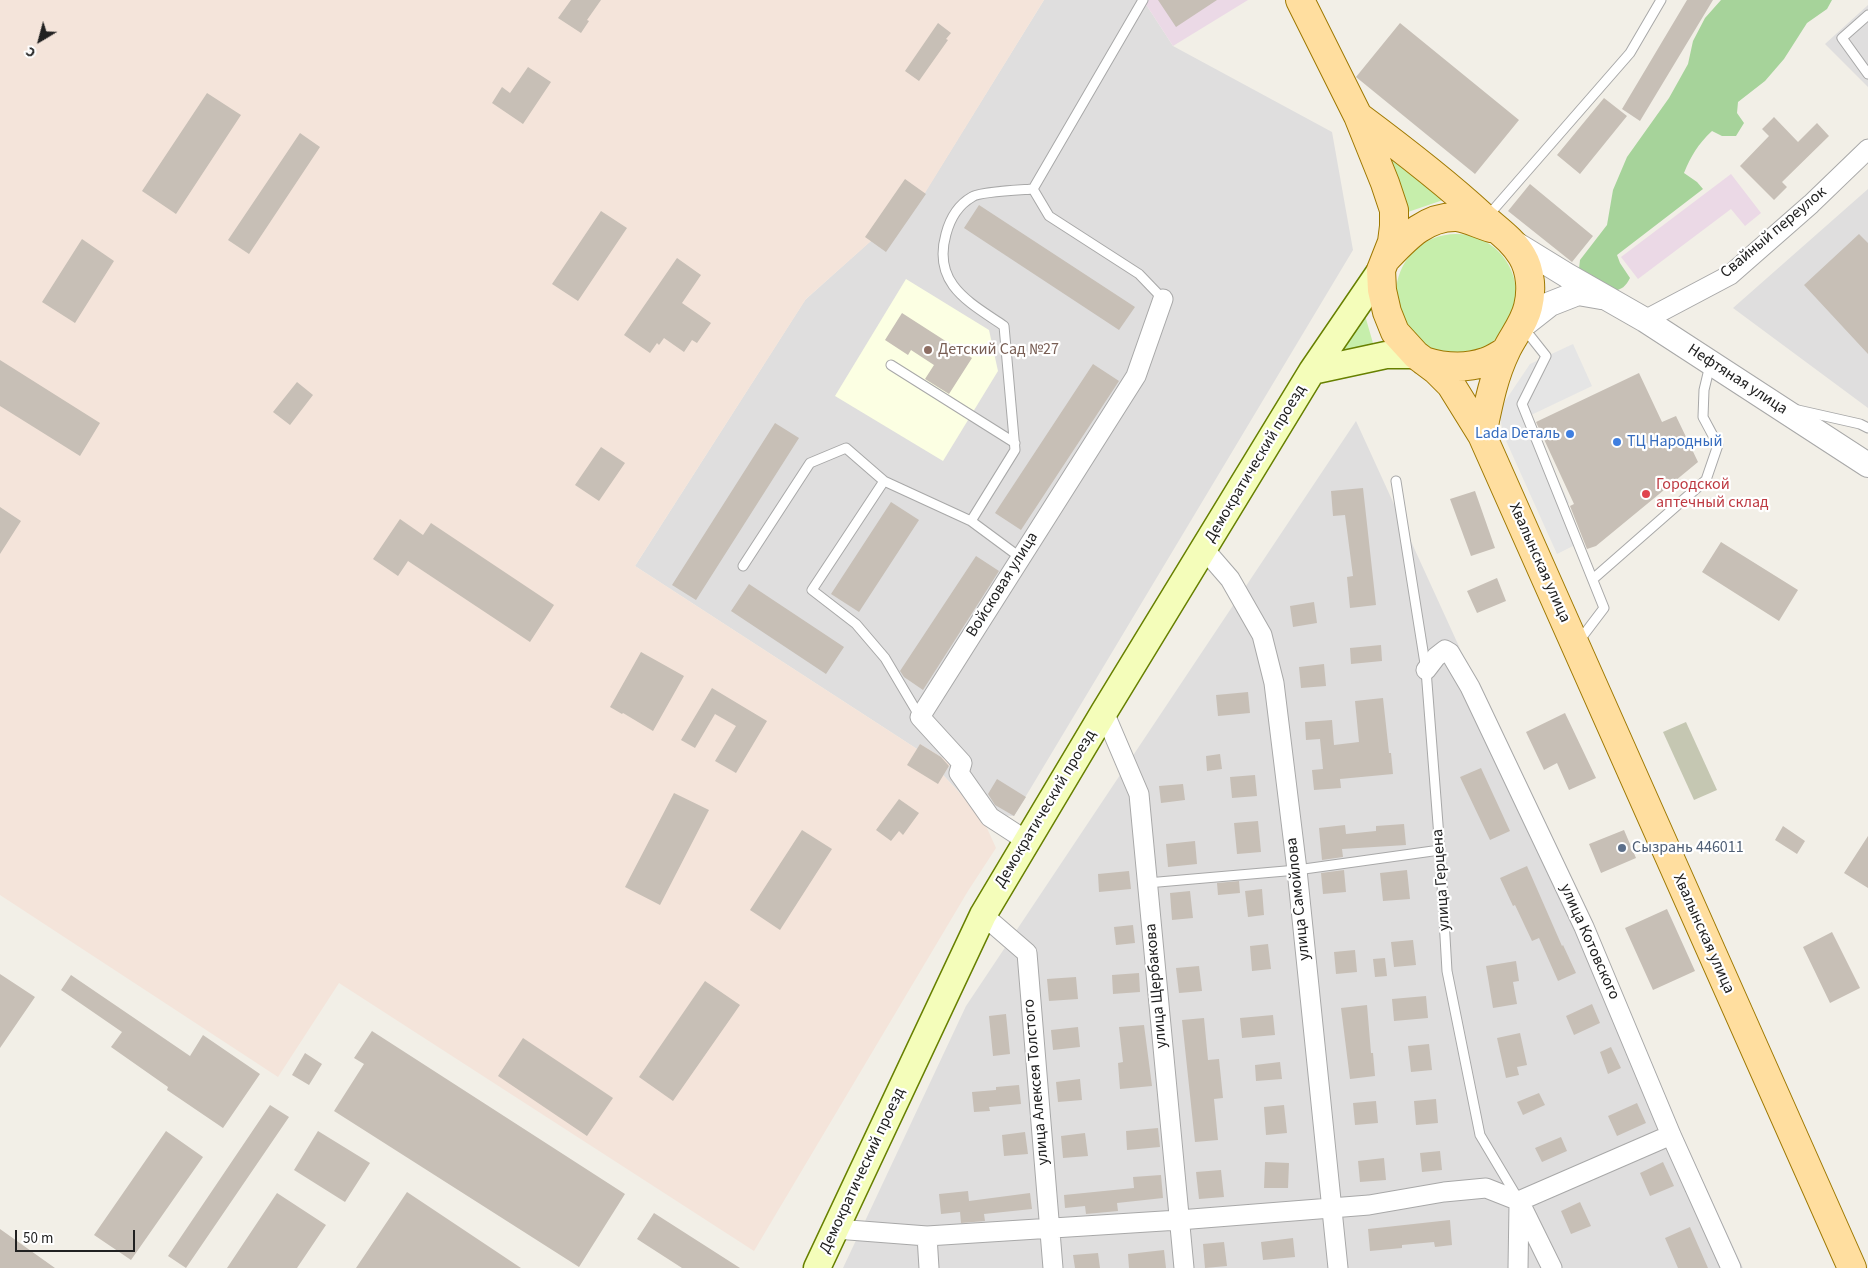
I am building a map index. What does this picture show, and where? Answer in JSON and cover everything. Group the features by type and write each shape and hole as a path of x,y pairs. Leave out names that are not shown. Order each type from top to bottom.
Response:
{"main road":[{"path":"1300,0 1358,116 1385,183 1394,210 1394,226 1392,242 1383,266 1382,290 1395,332 1420,358"},
{"path":"1358,116 1453,190 1499,230 1523,257 1529,274 1528,308 1522,326 1506,351 1491,391 1482,435"},
{"path":"1383,266 1410,234 1433,220 1457,217 1499,230"},
{"name":"Демократический проезд","path":"817,1268 983,915 1104,712 1312,372 1383,266"},
{"path":"1312,372 1386,355 1420,358 1439,366 1462,366 1484,362 1506,351"},
{"name":"Хвалынская улица","path":"1420,358 1451,385 1482,435 1852,1268"}],"street":[{"name":"Свайный переулок","path":"1645,320 1730,274 1811,204 1868,149"},
{"name":"Нефтяная улица","path":"1499,230 1606,298 1645,320 1868,465"},
{"path":"1522,326 1550,304 1578,293 1606,298"},
{"name":"Войсковая улица","path":"920,717 1136,376 1163,299"},
{"name":"улица Самойлова","path":"1204,549 1230,579 1262,635 1274,683 1297,870 1338,1268"},
{"name":"улица Котовского","path":"1426,670 1436,657 1445,650 1450,653 1470,688 1584,927 1672,1135 1731,1268"},
{"name":"улица Щербакова","path":"1104,712 1139,794 1184,1268"},
{"path":"920,717 962,763 959,773 990,817 1027,842"},
{"name":"улица Алексея Толстого","path":"983,915 1027,953 1053,1268"},
{"path":"1519,1201 1672,1135"},
{"path":"836,1229 927,1236 1332,1209 1486,1188 1519,1201 1552,1268"},
{"path":"1518,1268 1519,1201"},
{"path":"927,1236 930,1268"}],"lane":[{"path":"1032,189 1142,0"},
{"path":"1499,230 1630,53 1661,0"},
{"path":"1868,15 1842,38 1868,74"},
{"path":"1032,189 1049,216 1139,274 1163,299"},
{"path":"971,521 1015,450 1004,326 962,297 946,276 943,256 945,237 951,217 972,196 1032,189"},
{"path":"1522,326 1546,356 1522,404 1604,608 1575,645"},
{"path":"1593,579 1706,480 1718,445 1703,417 1704,390 1710,362"},
{"path":"891,365 1014,443"},
{"path":"1776,405 1860,424 1868,428"},
{"path":"743,566 810,462 846,448 884,482 971,521 1021,558"},
{"name":"улица Герцена","path":"1396,481 1426,670 1447,971 1480,1135 1519,1201"},
{"path":"884,482 812,590 856,624 885,658 920,717"},
{"path":"1147,884 1297,870 1440,850"}],"shaded area":[{"path":"0,0 1044,0 925,193 806,299 635,566 917,749 920,744 951,763 943,775 982,817 996,848 968,891 754,1251 339,983 278,1077 0,895"},
{"path":"1044,0 1138,0 1147,6 1173,46 1332,132 1353,250 1014,816 980,814 943,775 951,763 917,749 635,566 805,300 925,192"},
{"path":"1138,0 1248,0 1173,46 1147,6"},
{"path":"1868,5 1868,87 1825,44"},
{"path":"1731,174 1761,213 1745,226 1731,209 1638,279 1621,257"},
{"path":"1868,189 1868,408 1733,308"},
{"name":"Детский Сад №27","path":"906,279 989,330 998,371 943,461 835,396"},
{"path":"1573,344 1592,386 1529,416 1569,503 1558,508 1575,545 1557,554 1503,434 1499,410 1530,364"},
{"path":"1356,421 1743,1268 843,1268 966,1006"},
{"path":"1686,722 1717,790 1694,800 1663,732"}],"green space":[{"path":"1721,0 1832,0 1827,9 1807,23 1784,59 1765,81 1738,102 1737,113 1744,123 1736,136 1722,136 1712,131 1699,146 1684,173 1703,189 1617,255 1630,278 1623,287 1612,291 1579,269 1580,260 1607,225 1613,190 1627,157 1669,98 1688,64 1693,41 1705,18"},
{"path":"1388,157 1443,200 1408,212"},
{"path":"1456,234 1468,235 1479,239 1489,244 1498,252 1506,261 1511,271 1515,282 1515,306 1511,317 1506,327 1498,336 1489,344 1479,349 1468,353 1456,354 1444,353 1433,349 1423,344 1414,336 1406,327 1401,317 1397,306 1396,294 1397,282 1401,271 1406,261 1414,252 1423,244 1433,239 1444,235"},
{"path":"1364,312 1375,350 1337,358"}],"building":[{"path":"571,0 601,0 587,20 589,21 581,33 558,18"},
{"path":"1158,0 1217,0 1176,27"},
{"path":"1687,0 1713,0 1640,121 1622,109"},
{"path":"938,23 951,33 919,81 905,71"},
{"path":"1400,23 1519,120 1475,174 1356,77"},
{"path":"528,67 551,82 523,124 492,103 502,87 510,93"},
{"path":"207,93 241,115 176,214 142,191"},
{"path":"1604,98 1627,116 1580,174 1557,155"},
{"path":"1774,117 1798,142 1817,123 1829,136 1782,182 1787,187 1774,200 1740,166 1769,136 1762,129"},
{"path":"300,133 320,147 249,254 228,240"},
{"path":"905,179 926,194 886,252 865,237"},
{"path":"1530,184 1593,236 1572,262 1508,211"},
{"path":"979,205 1135,307 1119,330 964,228"},
{"path":"601,211 627,228 578,301 552,284"},
{"path":"1859,234 1868,243 1868,354 1804,285"},
{"path":"82,239 114,261 75,323 42,302"},
{"path":"677,258 701,275 682,303 711,323 697,343 692,340 684,352 664,338 659,345 657,343 650,353 624,335"},
{"path":"902,313 972,358 949,394 925,379 934,365 911,350 908,355 885,340"},
{"path":"0,360 100,423 80,456 0,406"},
{"path":"1093,364 1119,381 1021,530 995,513"},
{"name":"ТЦ Народный","path":"1639,373 1662,422 1676,416 1698,462 1596,546 1587,549 1570,506 1574,504 1536,422"},
{"path":"297,382 313,395 290,425 273,412"},
{"path":"775,423 799,438 696,600 672,585"},
{"path":"601,447 625,463 599,501 575,485"},
{"path":"1363,488 1376,605 1350,608 1347,577 1353,576 1345,515 1333,516 1331,491"},
{"path":"1475,491 1495,548 1471,556 1450,499"},
{"path":"891,502 919,520 859,612 831,594"},
{"path":"0,507 21,521 0,554"},
{"path":"400,519 423,535 431,523 554,605 530,642 408,561 398,576 373,559"},
{"path":"1721,542 1798,590 1779,621 1702,572"},
{"path":"976,556 999,571 923,690 904,677 900,671"},
{"path":"1497,578 1506,601 1477,613 1467,591"},
{"path":"749,584 844,647 826,674 731,611"},
{"path":"1314,602 1317,623 1293,627 1290,606"},
{"path":"1381,645 1382,661 1351,664 1350,648"},
{"path":"641,652 684,676 653,731 610,707"},
{"path":"1324,664 1326,686 1301,688 1299,667"},
{"path":"712,688 767,721 736,773 715,761 736,726 715,714 695,748 681,740"},
{"path":"1248,692 1250,713 1218,716 1216,695"},
{"path":"1383,698 1393,774 1340,779 1341,788 1314,790 1312,770 1323,769 1320,739 1306,740 1305,722 1332,720 1334,745 1359,742 1355,701"},
{"path":"1565,713 1596,778 1569,790 1557,763 1544,770 1526,732"},
{"path":"920,744 941,757 949,766 938,784 907,765"},
{"path":"1220,754 1222,769 1207,771 1206,756"},
{"path":"1481,768 1510,831 1490,840 1460,777"},
{"path":"1255,775 1257,796 1232,798 1230,777"},
{"path":"997,779 1026,797 1014,816 995,805 988,794"},
{"path":"1183,784 1185,800 1161,803 1159,786"},
{"path":"674,793 709,810 660,905 625,887"},
{"path":"899,799 919,813 903,835 899,831 891,841 876,830"},
{"path":"1258,821 1261,852 1237,854 1234,823"},
{"path":"1404,824 1406,845 1342,849 1343,857 1322,860 1319,828 1345,825 1346,834 1376,831 1376,826"},
{"path":"1783,826 1805,841 1797,854 1775,840"},
{"path":"802,830 832,849 780,930 750,910"},
{"path":"1624,830 1636,858 1601,873 1589,844"},
{"path":"1868,836 1868,888 1844,873"},
{"path":"1195,841 1197,864 1168,867 1166,844"},
{"path":"1527,866 1576,973 1558,981 1539,938 1532,941 1500,878"},
{"path":"1344,870 1346,892 1323,894 1321,873"},
{"path":"1407,870 1410,899 1383,901 1380,873"},
{"path":"1129,871 1131,889 1099,892 1098,874"},
{"path":"1239,881 1240,893 1218,895 1217,883"},
{"path":"1262,889 1264,915 1248,917 1245,891"},
{"path":"1190,891 1193,918 1172,920 1170,893"},
{"path":"1667,909 1695,971 1653,990 1625,928"},
{"path":"1133,925 1135,943 1116,945 1114,927"},
{"path":"1832,932 1860,988 1830,1003 1803,947"},
{"path":"1413,940 1416,965 1394,967 1391,942"},
{"path":"1268,944 1271,969 1252,971 1250,946"},
{"path":"1355,950 1357,972 1336,974 1334,952"},
{"path":"1385,958 1387,976 1375,977 1373,959"},
{"path":"1516,961 1519,981 1513,982 1517,1004 1493,1008 1486,966"},
{"path":"1199,966 1202,991 1179,993 1176,968"},
{"path":"1139,973 1140,992 1113,994 1112,975"},
{"path":"0,974 35,997 0,1048"},
{"path":"71,975 190,1056 203,1035 260,1074 223,1128 167,1090 168,1087 111,1047 122,1032 61,990"},
{"path":"1076,977 1078,999 1049,1001 1047,979"},
{"path":"705,981 740,1005 673,1101 639,1077"},
{"path":"1426,996 1428,1018 1394,1021 1392,999"},
{"path":"1592,1004 1600,1023 1574,1035 1566,1016"},
{"path":"1367,1005 1375,1076 1350,1079 1341,1008"},
{"path":"1006,1014 1010,1054 993,1056 989,1016"},
{"path":"1273,1015 1275,1035 1242,1038 1240,1018"},
{"path":"1204,1018 1208,1060 1219,1059 1223,1098 1214,1099 1218,1140 1195,1142 1182,1020"},
{"path":"1144,1025 1152,1086 1120,1089 1118,1063 1123,1062 1119,1027"},
{"path":"1078,1027 1080,1047 1053,1050 1051,1030"},
{"path":"372,1031 625,1194 579,1267 334,1111 364,1064 354,1058"},
{"path":"1520,1033 1527,1065 1517,1067 1519,1075 1506,1078 1497,1038"},
{"path":"523,1038 613,1098 587,1136 498,1076"},
{"path":"1429,1044 1432,1070 1411,1072 1408,1046"},
{"path":"1611,1047 1621,1068 1608,1074 1600,1052"},
{"path":"305,1053 322,1064 309,1085 292,1075"},
{"path":"1280,1062 1282,1079 1256,1081 1255,1065"},
{"path":"1080,1079 1082,1100 1058,1102 1056,1082"},
{"path":"1019,1085 1021,1104 989,1107 990,1111 974,1112 972,1092 996,1090 996,1087"},
{"path":"1539,1093 1545,1105 1523,1115 1517,1102"},
{"path":"1436,1099 1438,1123 1416,1125 1414,1101"},
{"path":"1376,1101 1378,1123 1355,1125 1353,1103"},
{"path":"1637,1103 1646,1123 1617,1136 1608,1116"},
{"path":"270,1105 289,1117 186,1268 168,1256"},
{"path":"1284,1105 1287,1133 1266,1135 1264,1107"},
{"path":"1158,1128 1160,1147 1127,1150 1126,1131"},
{"path":"166,1131 203,1157 131,1260 94,1235"},
{"path":"318,1131 370,1163 345,1202 294,1170"},
{"path":"1025,1132 1028,1154 1004,1156 1002,1135"},
{"path":"1085,1133 1088,1156 1063,1158 1061,1136"},
{"path":"1561,1137 1567,1151 1542,1162 1535,1148"},
{"path":"1440,1151 1442,1170 1422,1172 1420,1153"},
{"path":"1384,1158 1386,1180 1360,1182 1358,1161"},
{"path":"1265,1162 1289,1163 1288,1188 1264,1188"},
{"path":"1663,1162 1674,1186 1650,1196 1640,1173"},
{"path":"1221,1170 1224,1197 1199,1199 1196,1172"},
{"path":"1161,1175 1163,1198 1117,1203 1118,1211 1086,1214 1085,1206 1065,1208 1064,1195 1134,1188 1133,1177"},
{"path":"968,1191 969,1201 1030,1193 1032,1209 984,1214 985,1221 961,1223 960,1212 941,1214 939,1194"},
{"path":"407,1192 521,1268 356,1268"},
{"path":"277,1193 326,1225 297,1268 227,1268"},
{"path":"1580,1202 1591,1226 1571,1234 1561,1211"},
{"path":"654,1213 740,1268 682,1268 637,1239"},
{"path":"1450,1220 1452,1245 1435,1247 1434,1242 1370,1251 1368,1229"},
{"path":"1690,1227 1708,1268 1678,1268 1665,1238"},
{"path":"0,1229 55,1268 0,1268"},
{"path":"1293,1238 1295,1257 1263,1260 1261,1242"},
{"path":"1224,1242 1227,1266 1205,1268 1203,1244"},
{"path":"1164,1250 1166,1268 1129,1268 1128,1254"},
{"path":"1098,1253 1100,1268 1075,1268 1073,1255"}],"place":[{"name":"Детский Сад №27","path":"928,350"},
{"name":"Lada Dеталь","path":"1570,434"},
{"name":"ТЦ Народный","path":"1617,442"},
{"name":"Городской аптечный склад","path":"1646,494"},
{"name":"Сызрань 446011","path":"1622,848"}]}
